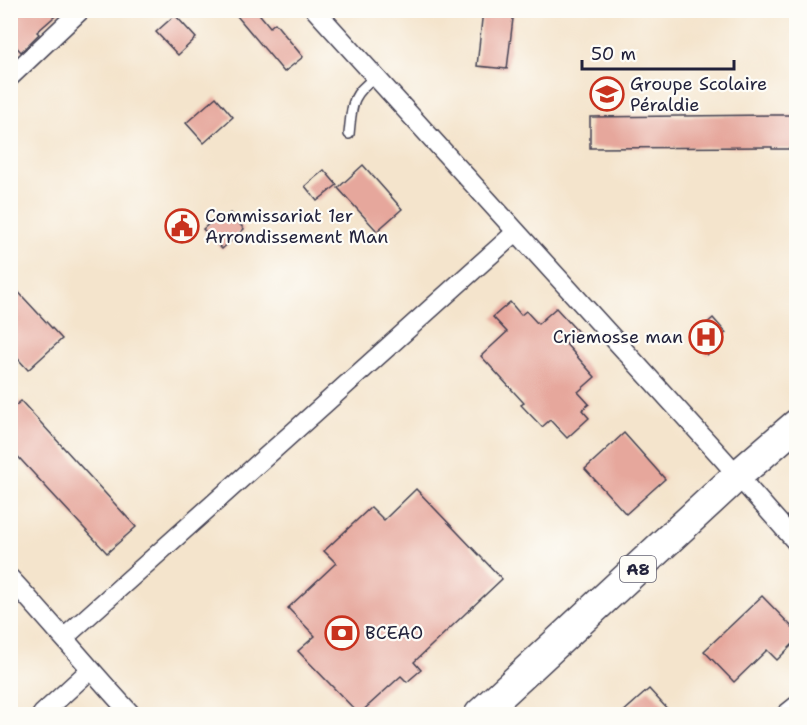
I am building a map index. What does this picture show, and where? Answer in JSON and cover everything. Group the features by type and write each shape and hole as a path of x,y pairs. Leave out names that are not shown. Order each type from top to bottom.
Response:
{"main road":[{"name":"A8","path":"480,714 738,475 796,425"}],"street":[{"path":"10,77 81,10"},
{"path":"315,10 738,475 796,542"},
{"path":"65,637 516,232"},
{"path":"10,578 65,637 90,670 131,714"},
{"path":"42,714 90,670"},
{"path":"786,714 796,706"}],"lane":[{"path":"349,134 353,103 361,87 375,78"}],"building":[{"path":"16,10 62,10 37,32 39,34 21,52 10,40 10,15"},
{"path":"232,10 256,10 270,27 275,23 303,57 284,72"},
{"path":"483,10 514,10 507,69 477,66"},
{"path":"175,15 196,38 178,55 156,32"},
{"path":"216,97 233,117 204,143 186,123"},
{"path":"796,115 796,149 772,149 772,147 590,148 590,117"},
{"path":"363,165 402,209 377,231 338,188"},
{"path":"324,170 337,185 317,201 305,186"},
{"path":"230,213 244,229 222,249 203,229 217,217 221,221"},
{"path":"10,283 62,339 28,370 10,350"},
{"path":"510,302 521,315 526,311 538,324 556,308 579,333 566,344 595,377 578,392 589,404 582,410 589,418 567,438 550,420 542,427 521,405 524,403 481,356 507,332 493,317"},
{"name":"Criemosse man","path":"713,318 726,333 717,340 720,344 707,355 691,337"},
{"path":"21,401 136,527 107,553 10,448 10,410"},
{"path":"624,433 665,479 626,514 585,469"},
{"path":"416,489 502,579 414,662 421,670 407,682 401,676 359,714 298,651 315,636 288,608 336,563 324,551 371,507 384,520"},
{"path":"762,596 796,631 796,641 777,660 767,650 734,682 704,651"},
{"path":"649,689 672,714 621,714"}],"place":[{"name":"Groupe Scolaire Péraldie","path":"607,94"},
{"name":"Commissariat 1er Arrondissement Man","path":"182,226"},
{"name":"Criemosse man","path":"706,337"},
{"name":"BCEAO","path":"342,633"}]}
